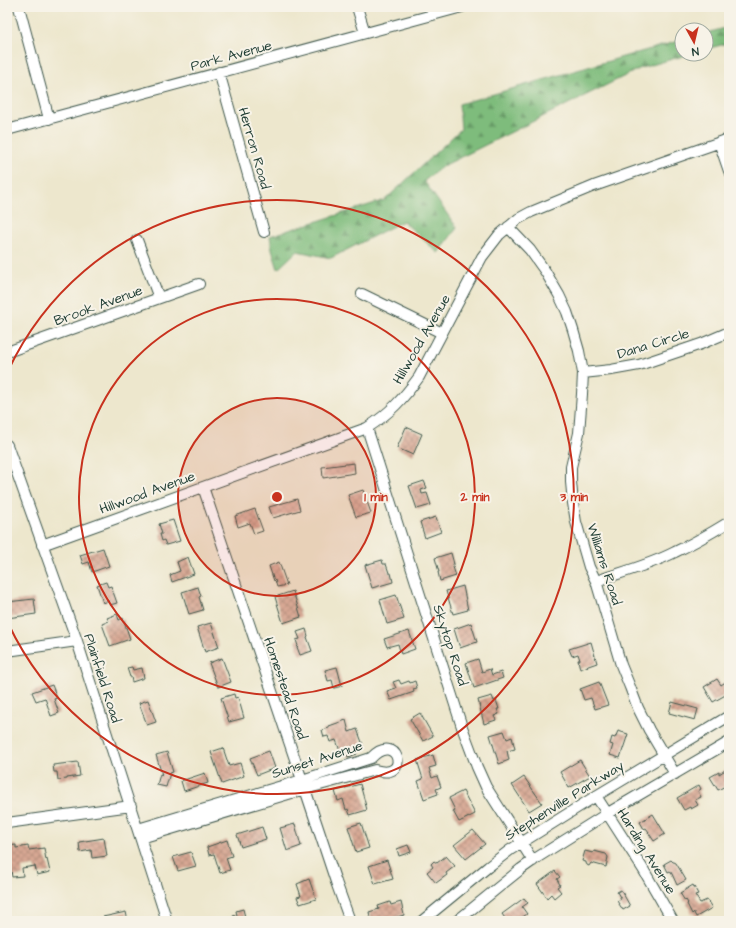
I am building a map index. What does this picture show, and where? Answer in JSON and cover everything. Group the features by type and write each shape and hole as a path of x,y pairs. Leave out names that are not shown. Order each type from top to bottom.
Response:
{"street":[{"path":"19,7 49,119"},
{"path":"357,7 365,33"},
{"name":"Park Avenue","path":"7,130 462,7"},
{"name":"Herron Road","path":"220,72 264,232"},
{"path":"724,140 729,171"},
{"name":"Hillwood Avenue","path":"42,545 367,428 391,410 408,392 419,377 482,257 499,235 508,227 518,219 531,212 594,186 724,140"},
{"name":"Williams Road","path":"508,227 530,250 545,271 559,295 573,330 583,373 579,433 571,467 572,503 589,567 596,581 621,665 638,708 675,774"},
{"path":"137,240 159,298"},
{"name":"Brook Avenue","path":"7,352 199,284"},
{"path":"362,294 442,333"},
{"name":"Dana Circle","path":"583,373 639,365 729,332"},
{"name":"Skytop Road","path":"367,428 462,727 477,767 486,786 533,861"},
{"name":"Plainfield Road","path":"7,446 10,462 77,642 167,921"},
{"name":"Homestead Road","path":"203,487 350,921"},
{"path":"596,581 640,567 674,553 729,522"},
{"path":"7,651 77,642"},
{"name":"Stephenville Parkway","path":"422,921 488,867 521,843 729,716"},
{"path":"457,921 533,861 608,814 729,742"},
{"name":"Sunset Avenue","path":"140,834 304,784 371,758 382,750 393,751 398,758 396,767 390,771 375,770 304,784"},
{"name":"Harding Avenue","path":"596,796 643,869 673,921"},
{"path":"7,822 131,806"}],"green space":[{"path":"729,27 729,43 714,47 714,31"},
{"path":"674,42 674,59 641,68 443,166 424,181 457,228 438,253 403,221 331,258 297,251 278,269 272,250 270,236 385,200 461,129 459,104"}],"building":[{"path":"406,427 422,434 413,455 397,448"},
{"path":"354,463 355,473 323,478 322,467"},
{"path":"424,481 427,488 421,490 422,494 427,493 431,505 417,509 409,486"},
{"path":"363,490 371,513 356,517 348,495"},
{"path":"297,499 300,510 273,518 269,507"},
{"path":"255,509 263,531 254,534 250,523 238,527 235,516"},
{"path":"436,517 441,532 425,538 420,522"},
{"path":"173,520 180,541 166,545 164,540 162,541 160,534 162,534 159,524"},
{"path":"103,548 109,566 92,572 89,562 83,564 80,555"},
{"path":"451,553 454,564 452,564 456,576 440,581 435,558"},
{"path":"188,557 194,574 172,582 170,575 180,571 177,562"},
{"path":"382,560 383,564 386,564 389,573 391,573 393,582 372,588 365,565"},
{"path":"279,562 287,585 277,587 269,566"},
{"path":"106,582 108,587 111,586 117,603 110,605 109,601 103,603 97,585"},
{"path":"463,586 468,610 453,614 446,591"},
{"path":"198,587 203,610 189,614 182,592"},
{"path":"293,591 301,617 283,623 275,597"},
{"path":"396,595 404,619 387,624 380,600"},
{"path":"34,599 36,614 7,618 7,602"},
{"path":"117,614 119,620 123,618 130,639 110,646 102,624 109,621 107,618"},
{"path":"211,623 219,647 205,652 197,627"},
{"path":"471,623 477,642 460,648 454,629"},
{"path":"306,629 312,651 300,655 296,640 300,639 297,632"},
{"path":"409,631 415,649 401,654 398,644 387,647 384,639"},
{"path":"591,642 597,663 580,669 578,654 572,656 569,649"},
{"path":"222,658 231,682 218,687 209,663"},
{"path":"478,659 482,672 490,669 492,675 501,672 503,678 474,688 466,663"},
{"path":"132,667 133,670 142,668 144,678 132,682 127,668"},
{"path":"337,667 342,686 334,688 332,680 328,681 325,670"},
{"path":"717,679 721,685 727,681 729,684 729,693 713,702 704,687"},
{"path":"399,680 401,684 409,681 410,683 415,681 417,688 413,689 414,692 391,700 387,691 396,688 393,682"},
{"path":"599,682 608,705 595,709 591,698 584,700 580,689"},
{"path":"52,685 57,698 54,699 59,713 51,716 45,698 36,701 32,692"},
{"path":"234,694 235,698 238,697 244,718 229,722 221,698"},
{"path":"492,696 494,701 496,700 499,714 494,716 496,720 484,724 478,700"},
{"path":"148,700 156,722 147,725 139,703"},
{"path":"672,702 698,709 695,720 669,713"},
{"path":"420,713 433,736 423,741 410,719"},
{"path":"346,720 349,732 357,729 363,745 355,748 357,754 348,757 345,749 340,751 336,740 330,742 328,736 324,737 322,730"},
{"path":"504,731 507,739 512,737 515,749 507,751 509,760 499,764 490,735"},
{"path":"618,731 628,734 620,758 610,755 613,745 610,744 612,737 615,738"},
{"path":"223,748 229,766 240,763 244,776 222,784 211,752"},
{"path":"269,751 275,768 257,775 250,758"},
{"path":"167,752 173,772 170,773 166,787 157,785 160,774 162,775 156,755"},
{"path":"433,755 436,766 429,768 432,778 437,776 441,787 436,789 438,794 424,799 418,781 423,779 417,760"},
{"path":"580,760 590,776 569,788 560,772"},
{"path":"78,762 80,776 58,780 57,772 54,772 53,765"},
{"path":"729,767 729,784 718,790 710,777 719,772 719,774"},
{"path":"205,773 208,783 184,791 181,781"},
{"path":"524,777 542,803 529,811 512,785"},
{"path":"360,784 367,810 350,815 348,809 346,810 343,799 338,801 335,791"},
{"path":"699,785 701,789 698,791 701,797 695,800 698,805 691,809 690,807 684,810 677,798"},
{"path":"463,791 475,814 459,822 453,811 455,810 449,798"},
{"path":"653,814 665,834 654,841 649,832 646,828 644,829 640,822"},
{"path":"361,823 369,848 356,852 348,827"},
{"path":"295,824 301,846 287,851 280,828"},
{"path":"262,827 266,839 241,847 237,835"},
{"path":"473,830 485,844 466,859 454,845"},
{"path":"104,838 107,856 92,858 91,850 80,852 79,842"},
{"path":"227,840 232,856 226,858 230,870 220,873 214,854 209,855 207,847"},
{"path":"16,845 16,848 28,846 29,850 44,848 50,872 37,875 35,866 22,868 23,876 12,877 10,865 7,866 7,846"},
{"path":"408,845 411,852 399,856 397,849"},
{"path":"585,851 593,853 594,851 606,854 608,857 606,867 591,863 589,866 587,865 586,862 582,861"},
{"path":"191,852 196,866 178,871 173,857"},
{"path":"446,856 455,866 446,873 447,875 436,883 427,872 433,867 431,864 434,861 437,863"},
{"path":"387,860 393,879 375,884 369,866"},
{"path":"671,860 676,863 686,880 677,885 672,874 670,871 668,872 664,864"},
{"path":"555,871 560,877 557,879 560,885 557,887 561,892 554,898 551,894 547,898 537,884"},
{"path":"309,879 316,899 300,904 297,897 301,896 297,884"},
{"path":"693,885 698,894 695,895 700,903 707,900 712,908 696,917 694,912 692,914 687,904 688,903 680,893"},
{"path":"621,890 630,906 623,910 617,901 621,899 617,892"},
{"path":"524,898 528,903 522,907 527,914 517,921 507,921 502,914"},
{"path":"390,902 391,905 401,902 404,915 384,921 371,921 369,912 379,909 378,906"},
{"path":"243,909 246,921 234,921 233,916 237,915 236,911"},
{"path":"126,912 128,921 104,921 103,917"}]}
